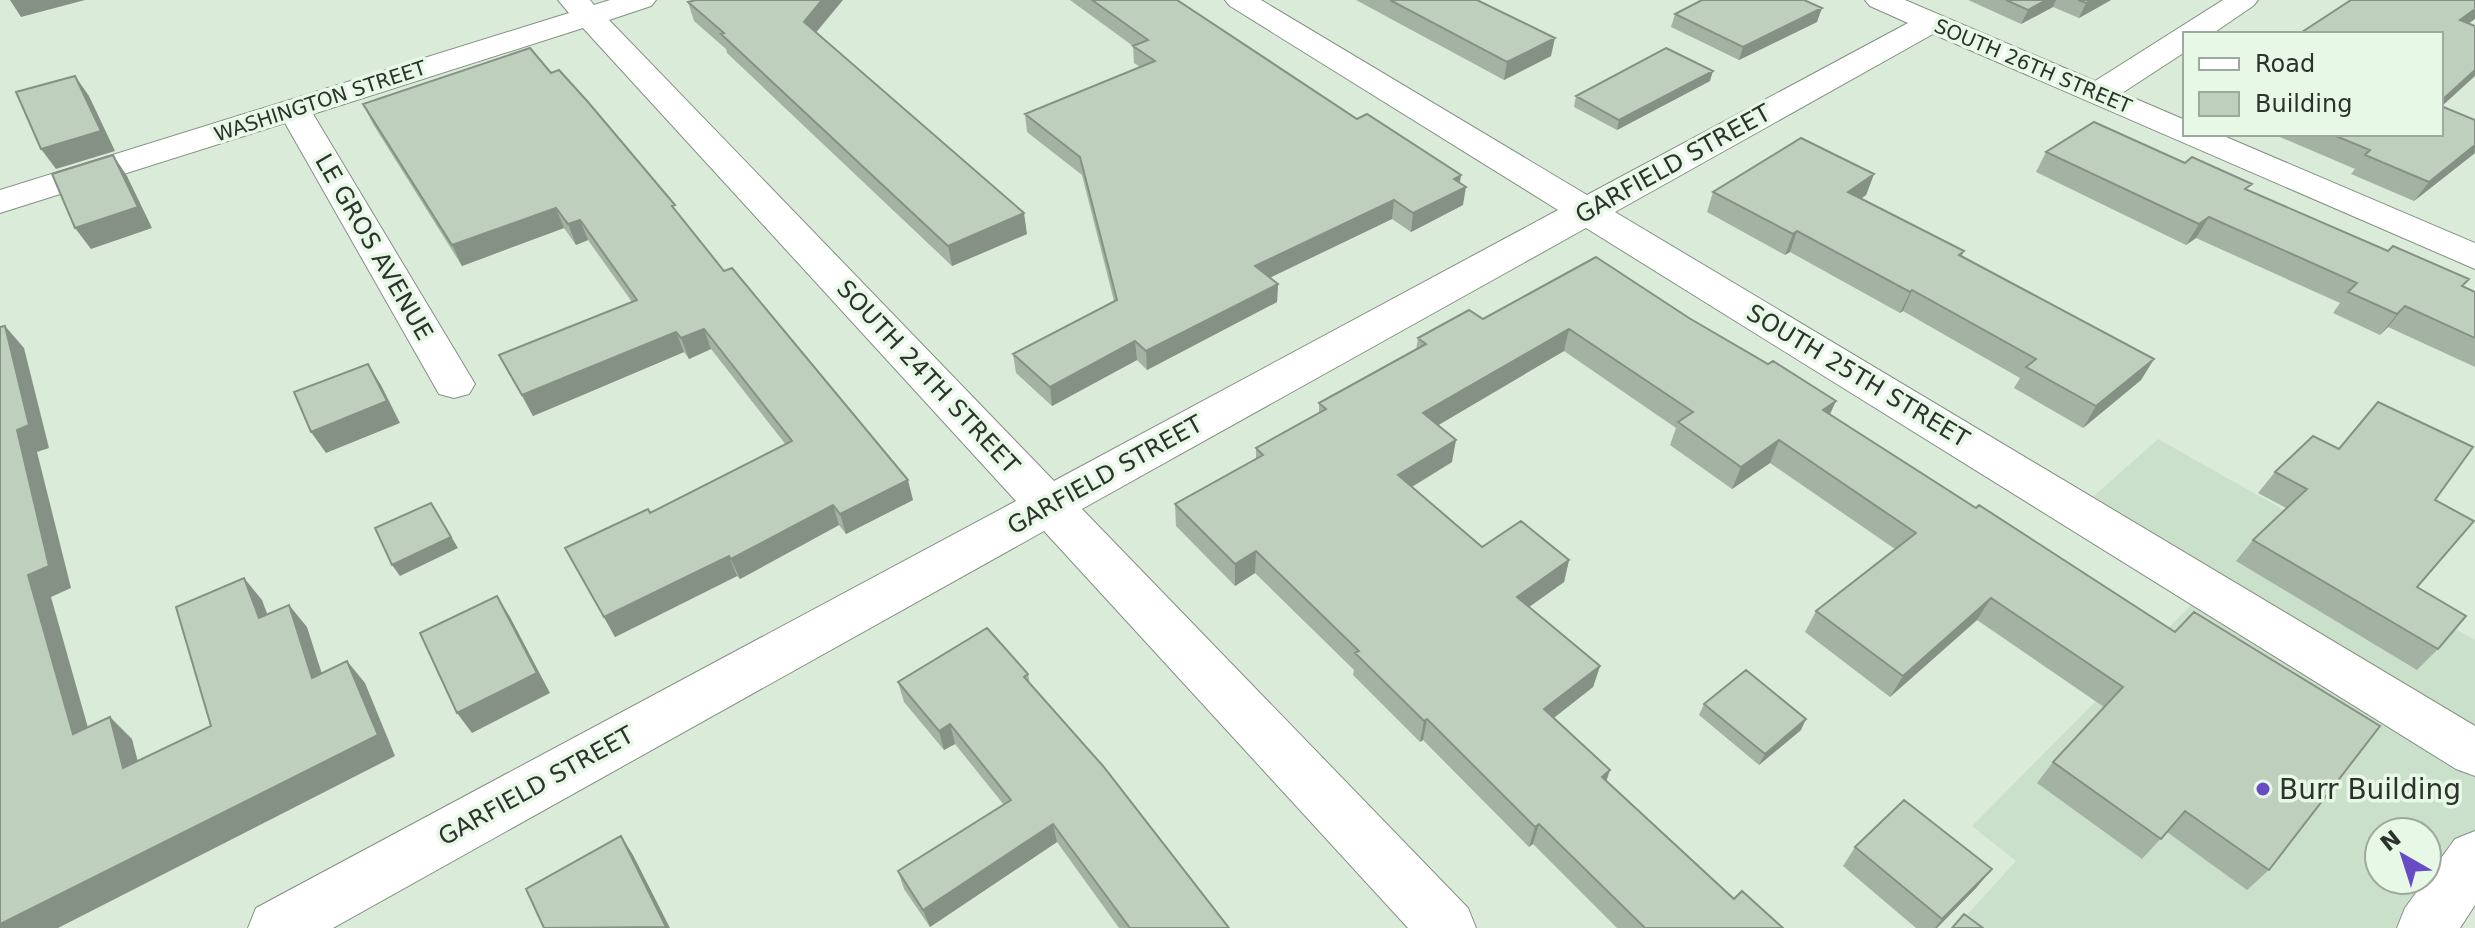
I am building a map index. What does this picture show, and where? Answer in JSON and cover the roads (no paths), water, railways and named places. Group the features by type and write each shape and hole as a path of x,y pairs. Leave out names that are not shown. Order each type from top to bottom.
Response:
{"street":[{"name":"WASHINGTON STREET","path":"0,202 294,110 581,8 641,0"},
{"name":"SOUTH 25TH STREET","path":"1240,0 2475,753"},
{"name":"SOUTH 26TH STREET","path":"1880,0 2183,131"},
{"path":"2194,32 2243,0"},
{"name":"SOUTH 24TH STREET","path":"581,8 1447,928"},
{"name":"GARFIELD STREET","path":"277,928 1932,22"},
{"path":"2098,94 2183,39"},
{"name":"LE GROS AVENUE","path":"294,110 454,384"},
{"name":"SOUTH 26TH STREET","path":"2195,136 2475,257"},
{"path":"2426,928 2475,857"}],"place":[{"name":"Burr Building","path":"2263,789"}]}
